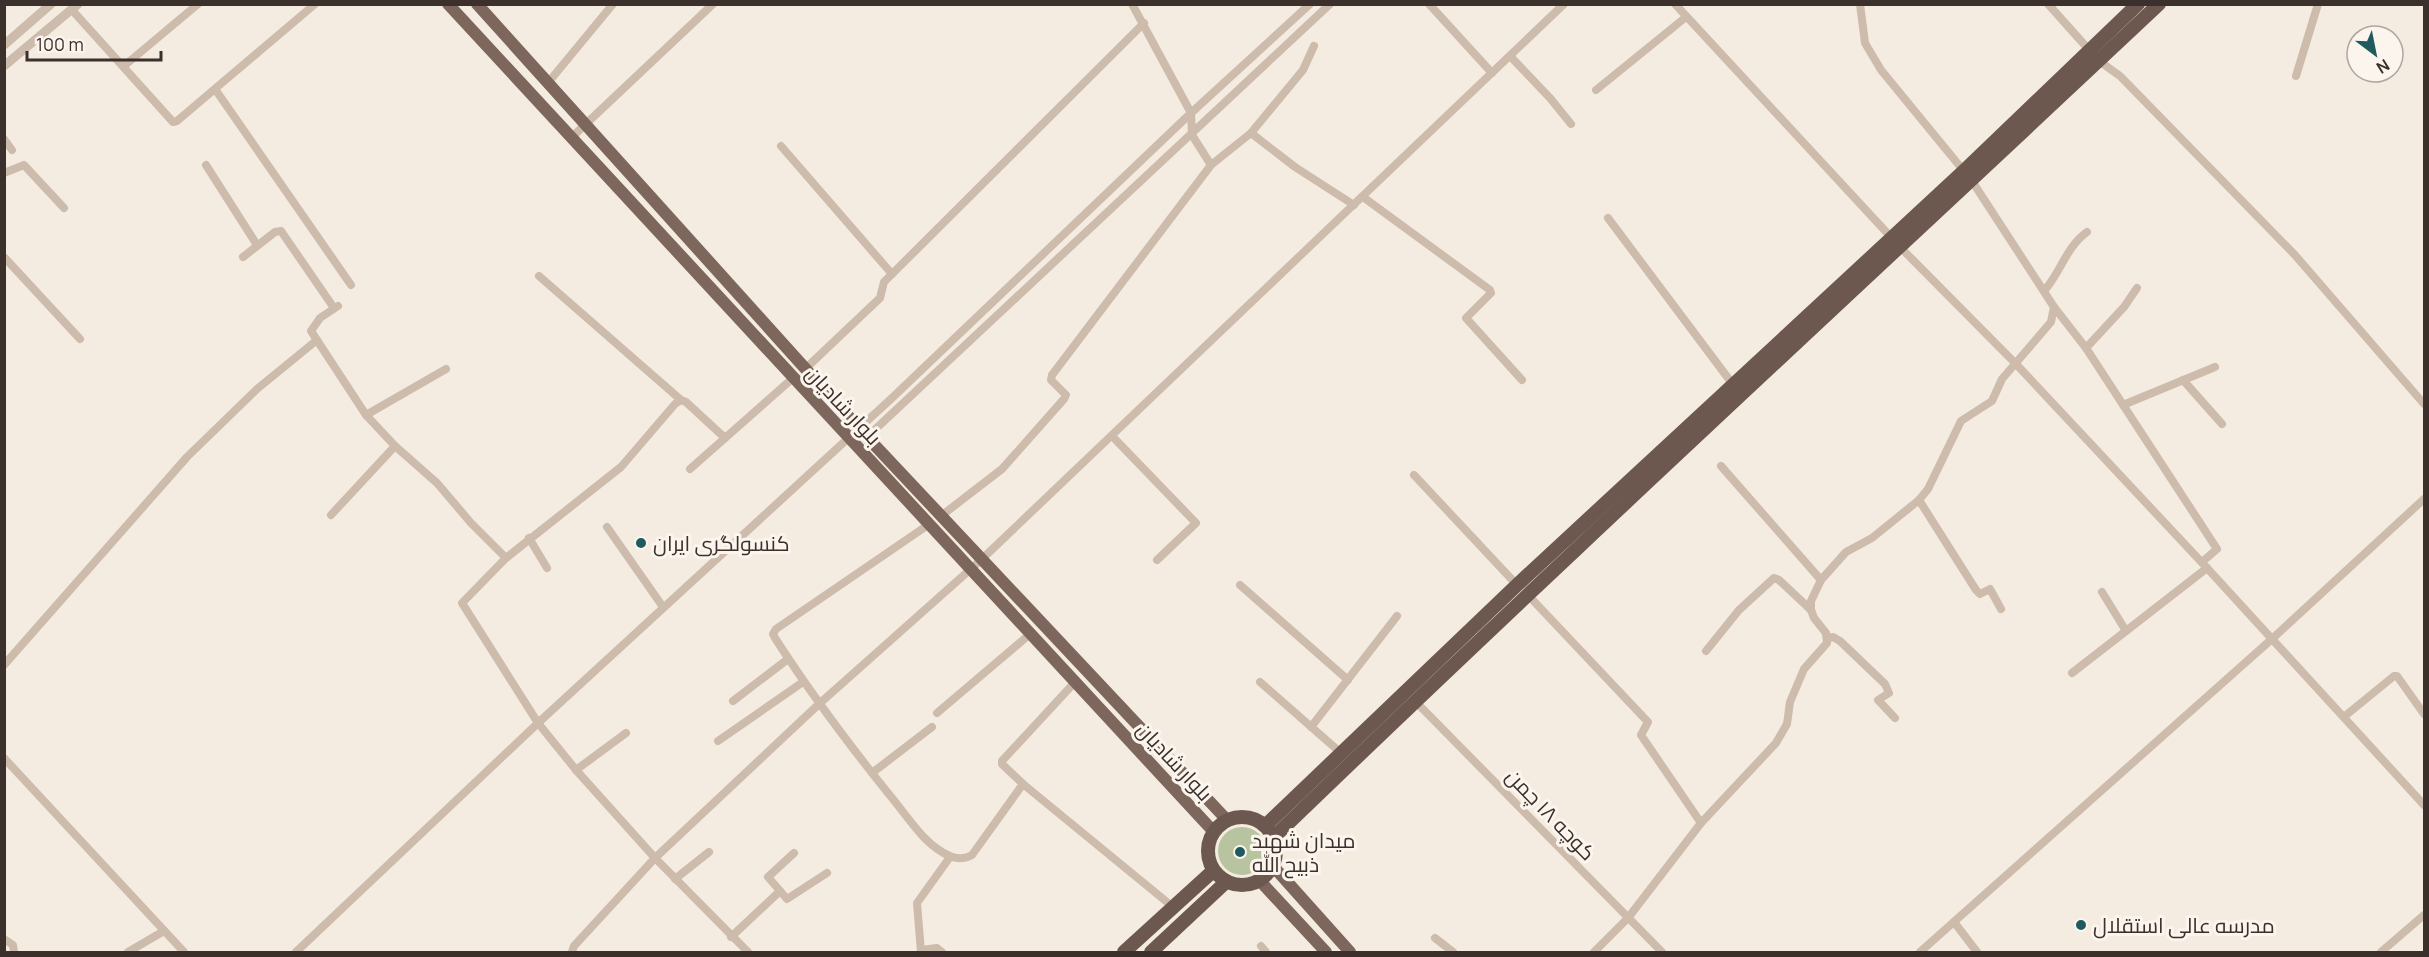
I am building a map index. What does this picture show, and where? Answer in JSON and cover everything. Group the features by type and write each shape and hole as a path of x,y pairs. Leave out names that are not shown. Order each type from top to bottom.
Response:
{"highway":[{"path":"1270,832 1341,753 1522,589 1968,176 2094,55 2138,4"},
{"path":"2094,55 2159,4"},
{"path":"1270,832 1415,701 1522,589 1734,386 1896,243"},
{"path":"1247,817 1270,832 1276,852 1273,866 1260,881 1249,885 1237,885 1226,882 1213,871 1207,851 1213,831 1227,820 1247,817"},
{"path":"1124,952 1213,871"},
{"path":"1151,952 1226,882"}],"main road":[{"name":"بلوار شادیان","path":"448,4 1213,831"},
{"name":"بلوار شادیان","path":"477,4 863,433 1227,820"},
{"path":"1273,866 1350,952"},
{"path":"1260,881 1326,952"}],"street":[{"path":"4,45 51,4"},
{"path":"124,66 198,4"},
{"path":"4,66 75,7 172,122 215,89 315,4"},
{"path":"547,84 613,4"},
{"path":"571,138 713,4"},
{"path":"1132,4 1191,113 1192,135 1211,165"},
{"path":"863,433 1191,113 1310,4"},
{"path":"296,952 663,607 848,438 863,433 1192,135 1330,4"},
{"path":"1430,4 1492,74"},
{"path":"572,952 574,946 655,858 819,704 982,560 1564,4"},
{"path":"1675,4 1896,243 2016,364 2273,638 2424,805"},
{"path":"1860,4 1865,43 1881,70 1968,176 2054,307 2086,348 2217,549 2204,565 2072,673"},
{"path":"2048,4 2094,55 2120,76 2294,254 2424,404"},
{"path":"2296,76 2318,4"},
{"path":"1596,90 1686,16"},
{"path":"805,369 880,298 882,284 1144,23"},
{"path":"941,516 1002,469 1064,399 1066,395 1051,380 1052,375 1211,165 1251,133 1303,70 1314,46"},
{"path":"1510,56 1571,124"},
{"path":"215,89 351,285"},
{"path":"1251,133 1295,167 1354,206"},
{"path":"4,139 12,150"},
{"path":"782,146 892,274"},
{"path":"4,173 24,165 64,208"},
{"path":"206,165 257,245"},
{"path":"1363,197 1490,290 1491,293 1466,318 1522,380"},
{"path":"1608,218 1734,386"},
{"path":"243,257 275,232 282,231 336,307 320,318 311,331 366,415 395,446 437,483 471,523 506,558"},
{"path":"2044,291 2054,279 2070,248 2087,232"},
{"path":"4,257 80,339"},
{"path":"539,276 725,438"},
{"path":"2086,348 2124,307 2137,288"},
{"path":"1594,952 1628,918 1701,823 1776,743 1788,724 1790,702 1804,669 1827,644 1828,638 1811,610 1811,601 1821,580 1846,552 1872,538 1919,500 1928,489 1961,421 1992,401 2002,380 2051,322 2054,307"},
{"path":"4,665 187,457 257,388 317,340"},
{"path":"2122,405 2215,366"},
{"path":"366,415 446,369"},
{"path":"690,469 793,378"},
{"path":"2183,380 2222,424"},
{"path":"681,400 675,404 621,467 529,538 462,603 538,723 576,770 655,858 748,952"},
{"path":"1112,436 1196,524 1157,560"},
{"path":"331,514 395,446"},
{"path":"1721,466 1821,580"},
{"path":"1414,475 1648,722 1641,735 1701,823"},
{"path":"1920,952 2273,638 2424,499"},
{"path":"1919,500 1976,590 1980,594 1989,589 2001,609"},
{"path":"928,525 776,629 773,634 803,682 872,773 925,839 950,856 965,858 972,855 1023,784"},
{"path":"607,527 663,607"},
{"path":"529,538 547,568"},
{"path":"1706,651 1739,610 1774,578 1811,610"},
{"path":"1240,585 1348,680"},
{"path":"2102,592 2126,631"},
{"path":"1311,727 1397,616"},
{"path":"937,712 1030,634"},
{"path":"1828,638 1833,637 1840,641 1885,684 1888,693 1878,700 1895,718"},
{"path":"733,700 788,659"},
{"path":"2345,716 2394,676 2397,676 2424,714"},
{"path":"718,741 803,682"},
{"path":"1075,682 1002,760 1002,764 1023,784 1173,907"},
{"path":"1260,682 1341,753"},
{"name":"كوچه ١٨ چمن","path":"1415,701 1662,952"},
{"path":"872,773 932,728"},
{"path":"576,770 626,733"},
{"path":"4,758 184,952"},
{"path":"675,879 709,852"},
{"path":"794,853 768,877 788,898 827,873"},
{"path":"942,952 937,948 921,951 918,900 950,856"},
{"path":"731,937 780,891"},
{"path":"2381,952 2424,915"},
{"path":"1954,922 1977,952"},
{"path":"128,952 164,931"},
{"path":"1436,938 1453,952"},
{"path":"4,939 14,945 14,952"}],"green space":[{"path":"1237,827 1247,827 1262,837 1266,851 1262,865 1256,871 1247,875 1237,875 1222,865 1218,856 1218,846 1228,831"}],"place":[{"name":"کنسولگری ایران","path":"641,543"},
{"name":"میدان شهید ذبیح الله","path":"1240,852"},
{"name":"مدرسه عالی استقلال","path":"2081,925"}]}
